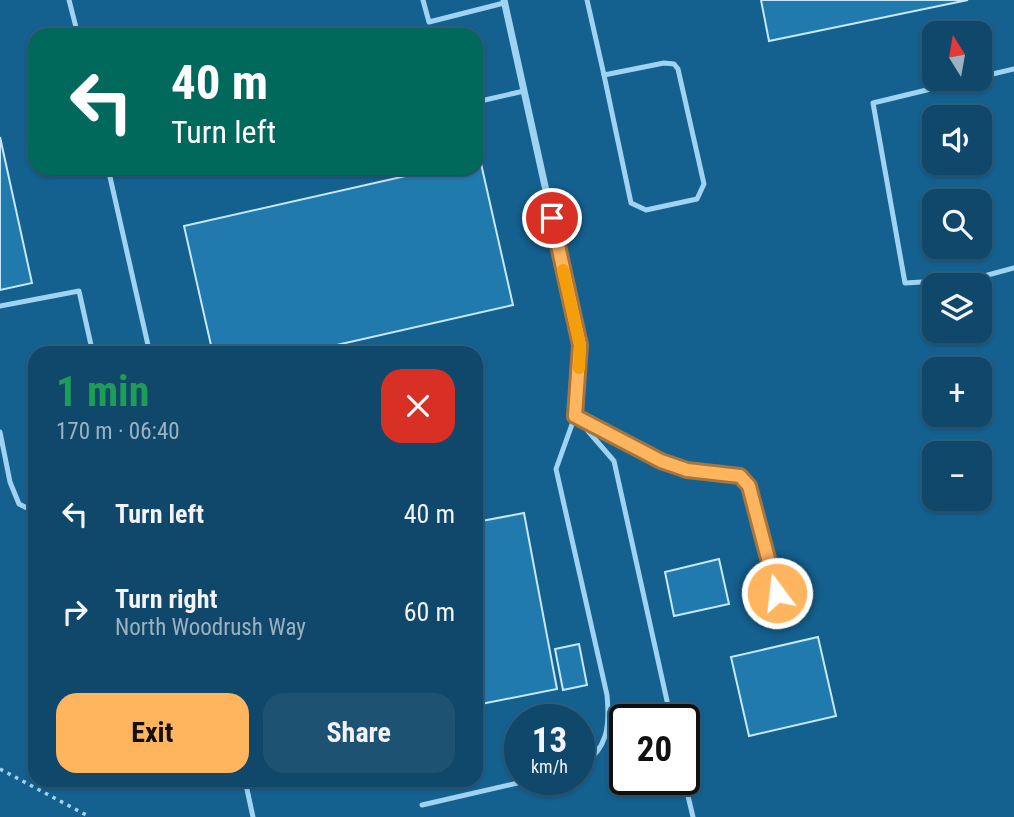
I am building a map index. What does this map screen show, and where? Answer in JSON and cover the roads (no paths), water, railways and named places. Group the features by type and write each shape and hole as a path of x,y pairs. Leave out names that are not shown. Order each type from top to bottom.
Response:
{"street":[{"path":"504,2 580,345 575,416"}],"lane":[{"path":"69,0 76,28"},
{"path":"424,0 429,22 504,2"},
{"path":"587,0 631,203 646,210 697,200 704,184 678,69 674,64 664,63 604,75"},
{"path":"992,74 1014,69"},
{"path":"483,100 524,91"},
{"path":"922,91 873,103 905,283 973,279 1014,268"},
{"path":"110,175 148,346"},
{"path":"0,306 79,291 91,346"},
{"path":"575,416 661,461 687,470 740,476 749,486 777,593"},
{"path":"575,416 614,461 668,704"},
{"path":"575,416 556,469 607,695 609,720 601,748 595,755"},
{"path":"0,432 10,482 19,504 28,508"},
{"path":"422,805 504,786"},
{"path":"247,787 253,817"},
{"path":"688,795 693,817"}]}
